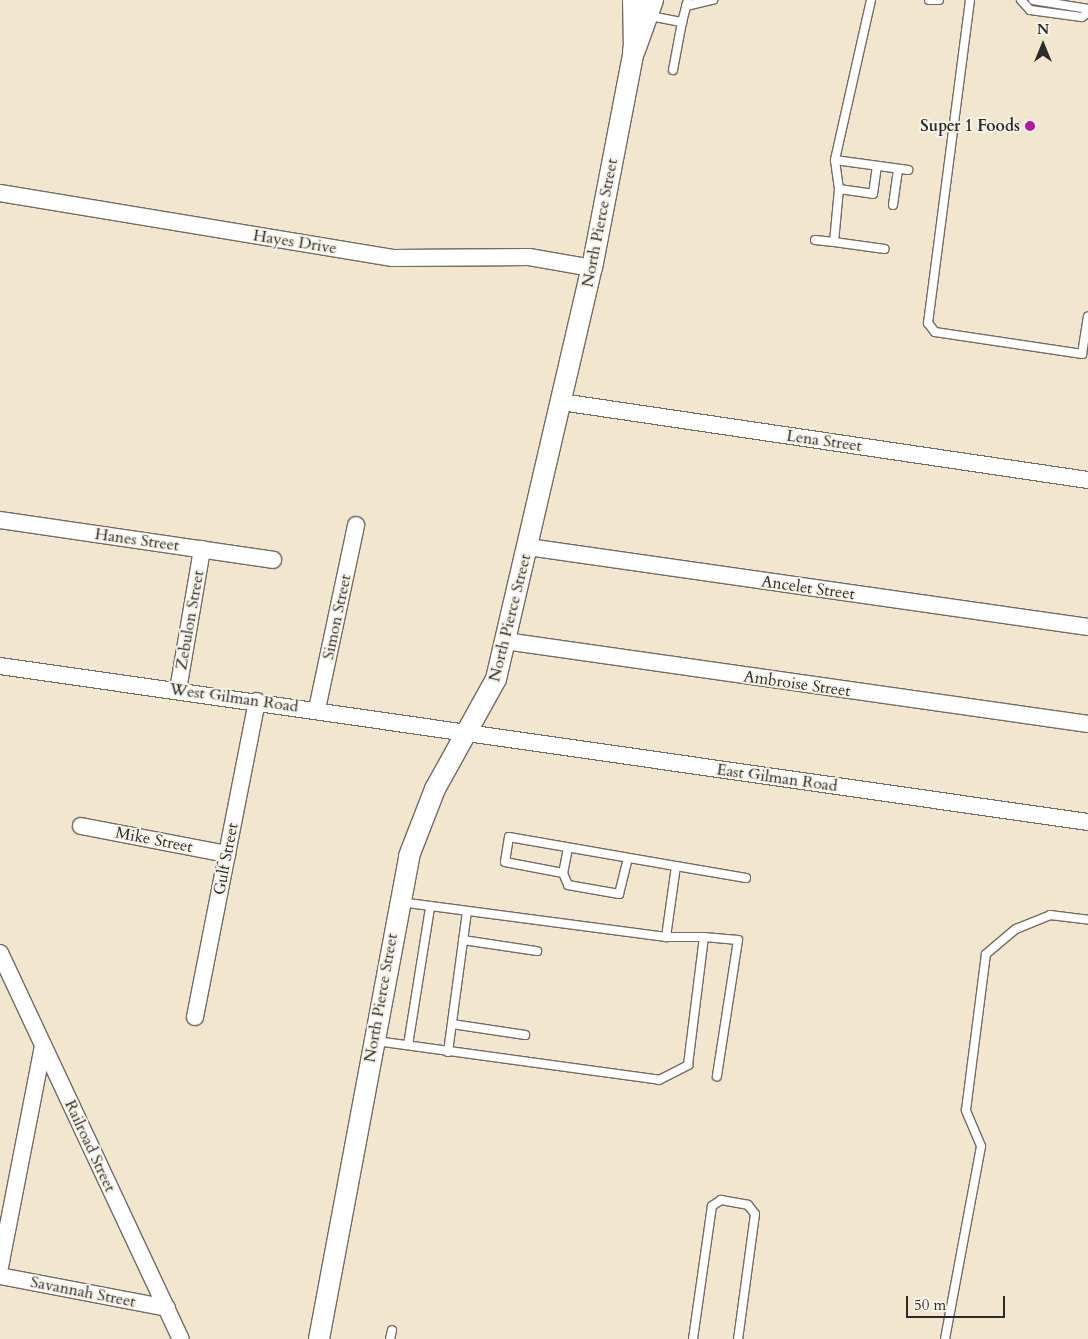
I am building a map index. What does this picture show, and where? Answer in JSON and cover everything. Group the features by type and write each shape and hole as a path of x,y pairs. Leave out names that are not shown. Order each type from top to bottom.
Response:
{"main road":[{"path":"634,50 644,5"}],"street":[{"name":"North Pierce Street","path":"319,1339 398,902 421,822 467,731 492,689 528,547 592,268 634,50"},
{"name":"Hayes Drive","path":"0,193 393,258 512,256 592,268"},
{"name":"Lena Street","path":"561,402 1088,480"},
{"name":"Hanes Street","path":"0,520 273,560"},
{"name":"Simon Street","path":"317,709 356,525"},
{"name":"Ancelet Street","path":"528,547 1088,627"},
{"name":"Zebulon Street","path":"178,690 202,550"},
{"name":"Ambroise Street","path":"505,641 1088,724"},
{"name":"West Gilman Road","path":"0,666 467,731"},
{"name":"Gulf Street","path":"195,1017 257,701"},
{"name":"East Gilman Road","path":"467,731 1088,822"},
{"name":"Mike Street","path":"81,826 227,854"},
{"name":"Railroad Street","path":"0,953 181,1339"},
{"path":"0,1267 43,1046"},
{"name":"Savannah Street","path":"0,1276 167,1308"}],"lane":[{"path":"673,70 687,3 713,0"},
{"path":"834,242 839,189 835,160 871,0"},
{"path":"929,0 939,0"},
{"path":"970,0 928,323 935,332 1082,354 1088,316"},
{"path":"1021,0 1030,10 1082,17 1088,13"},
{"path":"1033,0 1088,8"},
{"path":"644,5 682,22"},
{"path":"835,160 908,170"},
{"path":"839,189 873,194 877,166"},
{"path":"893,205 898,169"},
{"path":"814,240 885,249"},
{"path":"563,873 505,862 510,837 746,878"},
{"path":"568,848 563,873 568,885 619,894 628,858"},
{"path":"666,937 676,866"},
{"path":"398,902 666,937 704,936 738,940 717,1076"},
{"path":"408,1045 430,907"},
{"path":"448,1052 467,912"},
{"path":"945,1339 981,1146 966,1110 986,954 1016,929 1050,915 1088,920"},
{"path":"374,1040 448,1052 659,1080 688,1065 704,936"},
{"path":"464,940 537,950"},
{"path":"452,1024 525,1035"},
{"path":"693,1339 712,1206 722,1200 748,1204 755,1214 738,1339"},
{"path":"390,1339 392,1330"}],"place":[{"name":"Super 1 Foods","path":"1030,126"}]}
